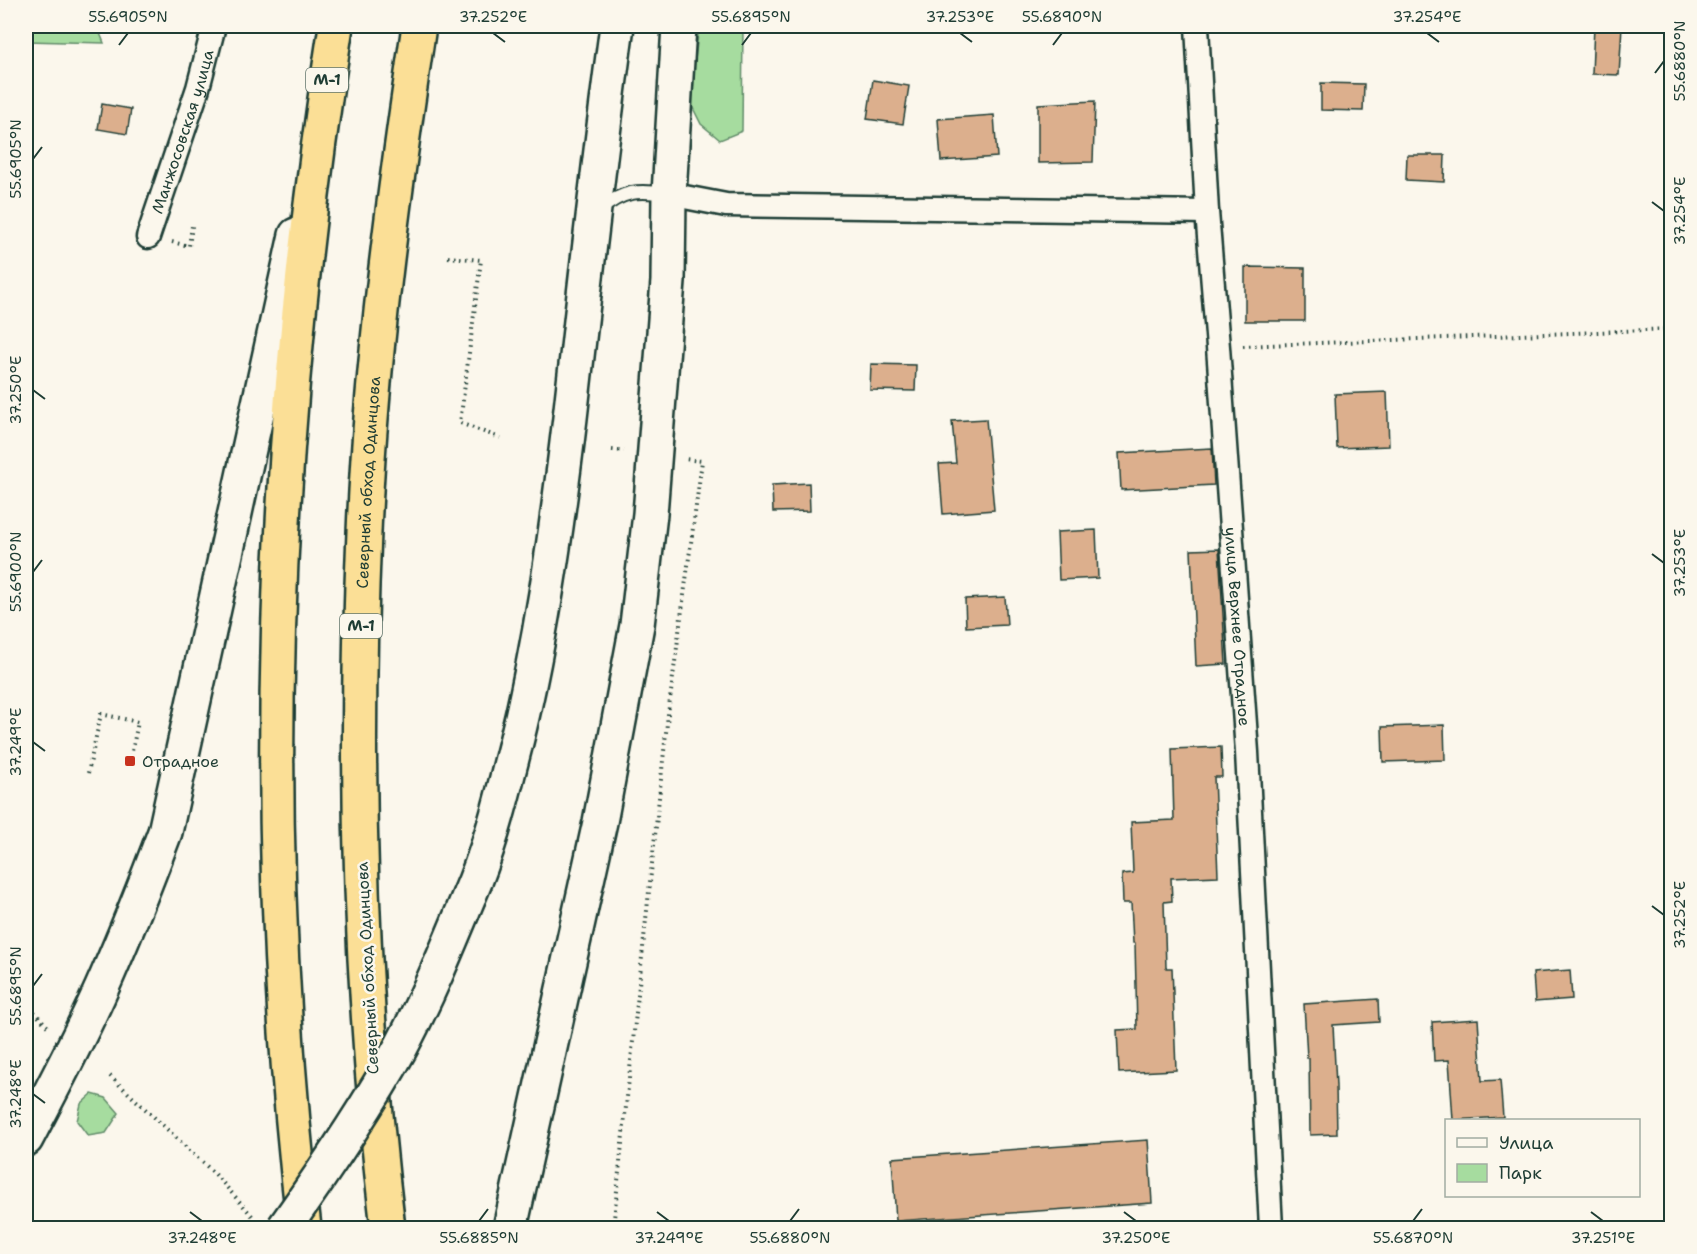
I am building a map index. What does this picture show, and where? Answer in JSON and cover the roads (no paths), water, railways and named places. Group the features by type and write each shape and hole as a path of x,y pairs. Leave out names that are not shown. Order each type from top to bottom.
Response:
{"highway":[{"name":"М-1","path":"304,1228 287,1053 280,919 278,656 282,526 302,274 318,135 336,26"},
{"name":"Северный обход Одинцова","path":"388,1228 370,1046 363,916 360,657 364,530 379,338 401,146 418,26"}],"main road":[{"path":"284,1228 355,1124 401,1047 441,964 477,878 508,777 524,715 545,606 561,495 592,217 617,26"},
{"path":"510,1228 600,822 637,625 655,455 668,281 669,194 679,26"},
{"path":"26,1139 106,978 140,899 165,831 318,135"}],"street":[{"name":"Манжосовская улица","path":"148,237 198,88 214,26"},
{"name":"улица Верхнее Отрадное","path":"1197,26 1207,212 1247,752 1270,1228"},
{"path":"669,194 726,205 1207,212"}],"lane":[{"path":"592,217 609,202 627,193 645,191 669,194"}],"place":[{"name":"Отрадное","path":"130,761"}]}
